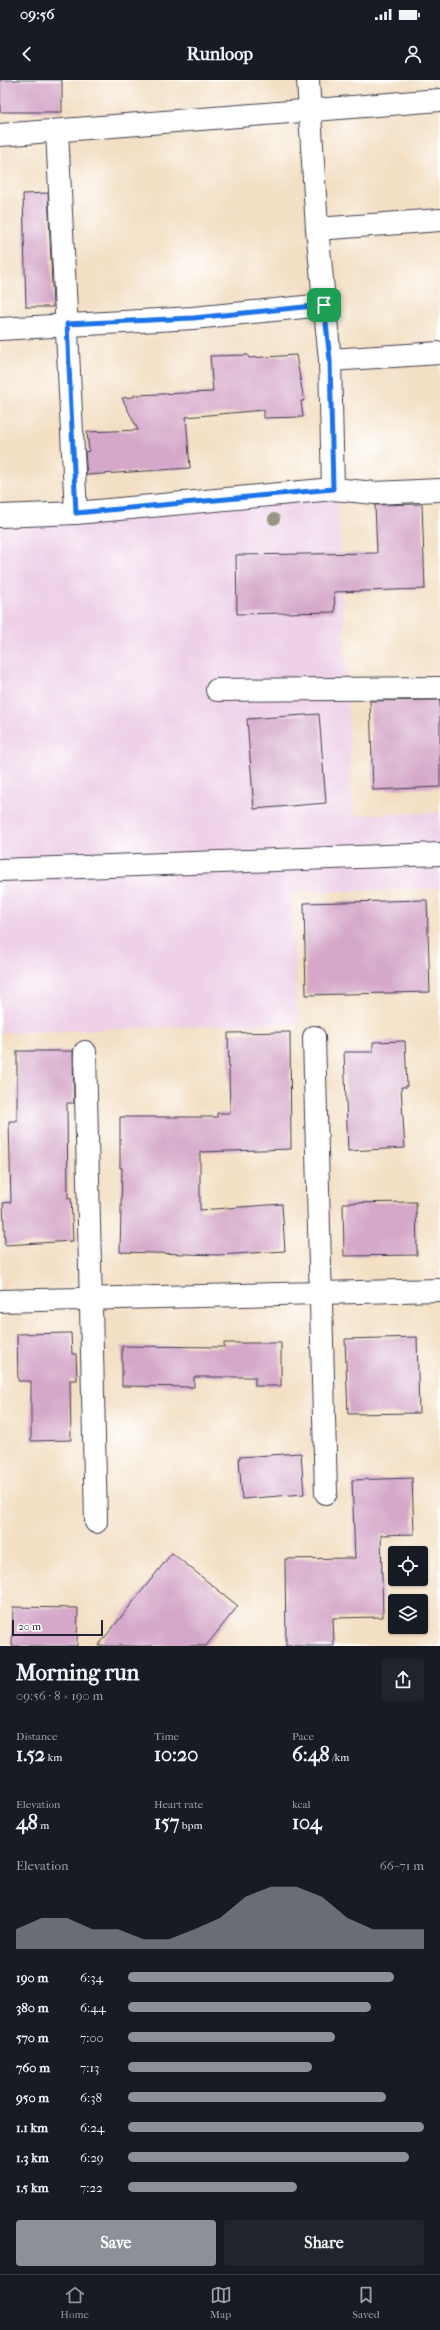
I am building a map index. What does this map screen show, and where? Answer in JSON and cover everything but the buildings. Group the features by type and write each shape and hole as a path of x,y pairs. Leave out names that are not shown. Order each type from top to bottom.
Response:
{"street":[{"path":"308,80 311,111 316,229 330,360 333,489"},
{"path":"0,135 440,100"},
{"path":"56,131 76,513"},
{"path":"316,229 440,220"},
{"path":"0,329 193,318 324,305"},
{"path":"330,360 440,353"},
{"path":"0,516 76,513 333,489 375,493 440,490"},
{"path":"217,690 440,688"},
{"path":"0,870 440,854"},
{"path":"314,1037 326,1493"},
{"path":"86,1052 96,1522"},
{"path":"0,1301 440,1290"}],"shaded area":[{"path":"338,499 353,815 440,812 440,888 291,893 298,1023 0,1033 0,516"}],"route":[{"path":"324,305 330,360 333,489 76,513 67,324 193,318 324,305"}]}
